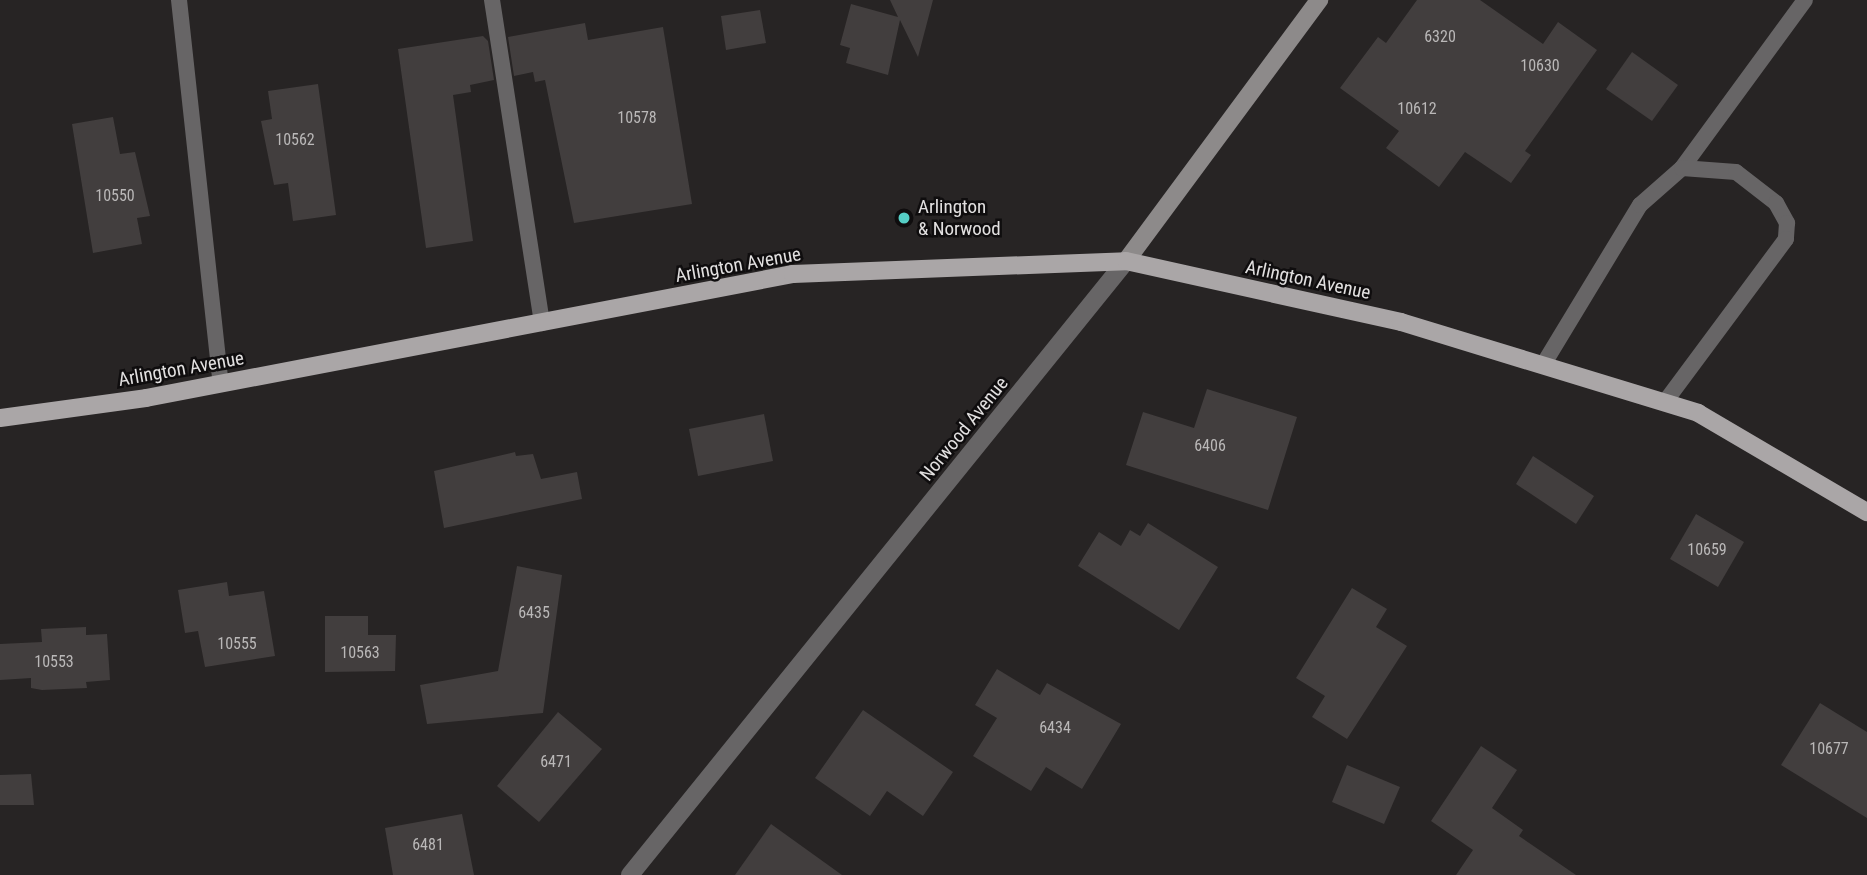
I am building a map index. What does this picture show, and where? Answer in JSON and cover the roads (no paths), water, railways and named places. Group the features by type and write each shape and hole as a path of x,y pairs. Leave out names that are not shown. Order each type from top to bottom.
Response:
{"main road":[{"name":"Arlington Avenue","path":"0,418 221,384 793,274 1126,261 1401,322 1698,413 1867,512"}],"street":[{"name":"Norwood Avenue","path":"630,875 1126,261 1319,0"}],"lane":[{"path":"179,0 221,384"},
{"path":"492,0 542,323"},
{"path":"1544,365 1640,205 1682,169 1805,0"},
{"path":"1665,402 1786,239 1787,223 1776,203 1736,172 1682,169"}],"place":[{"name":"Arlington & Norwood","path":"904,218"}]}
